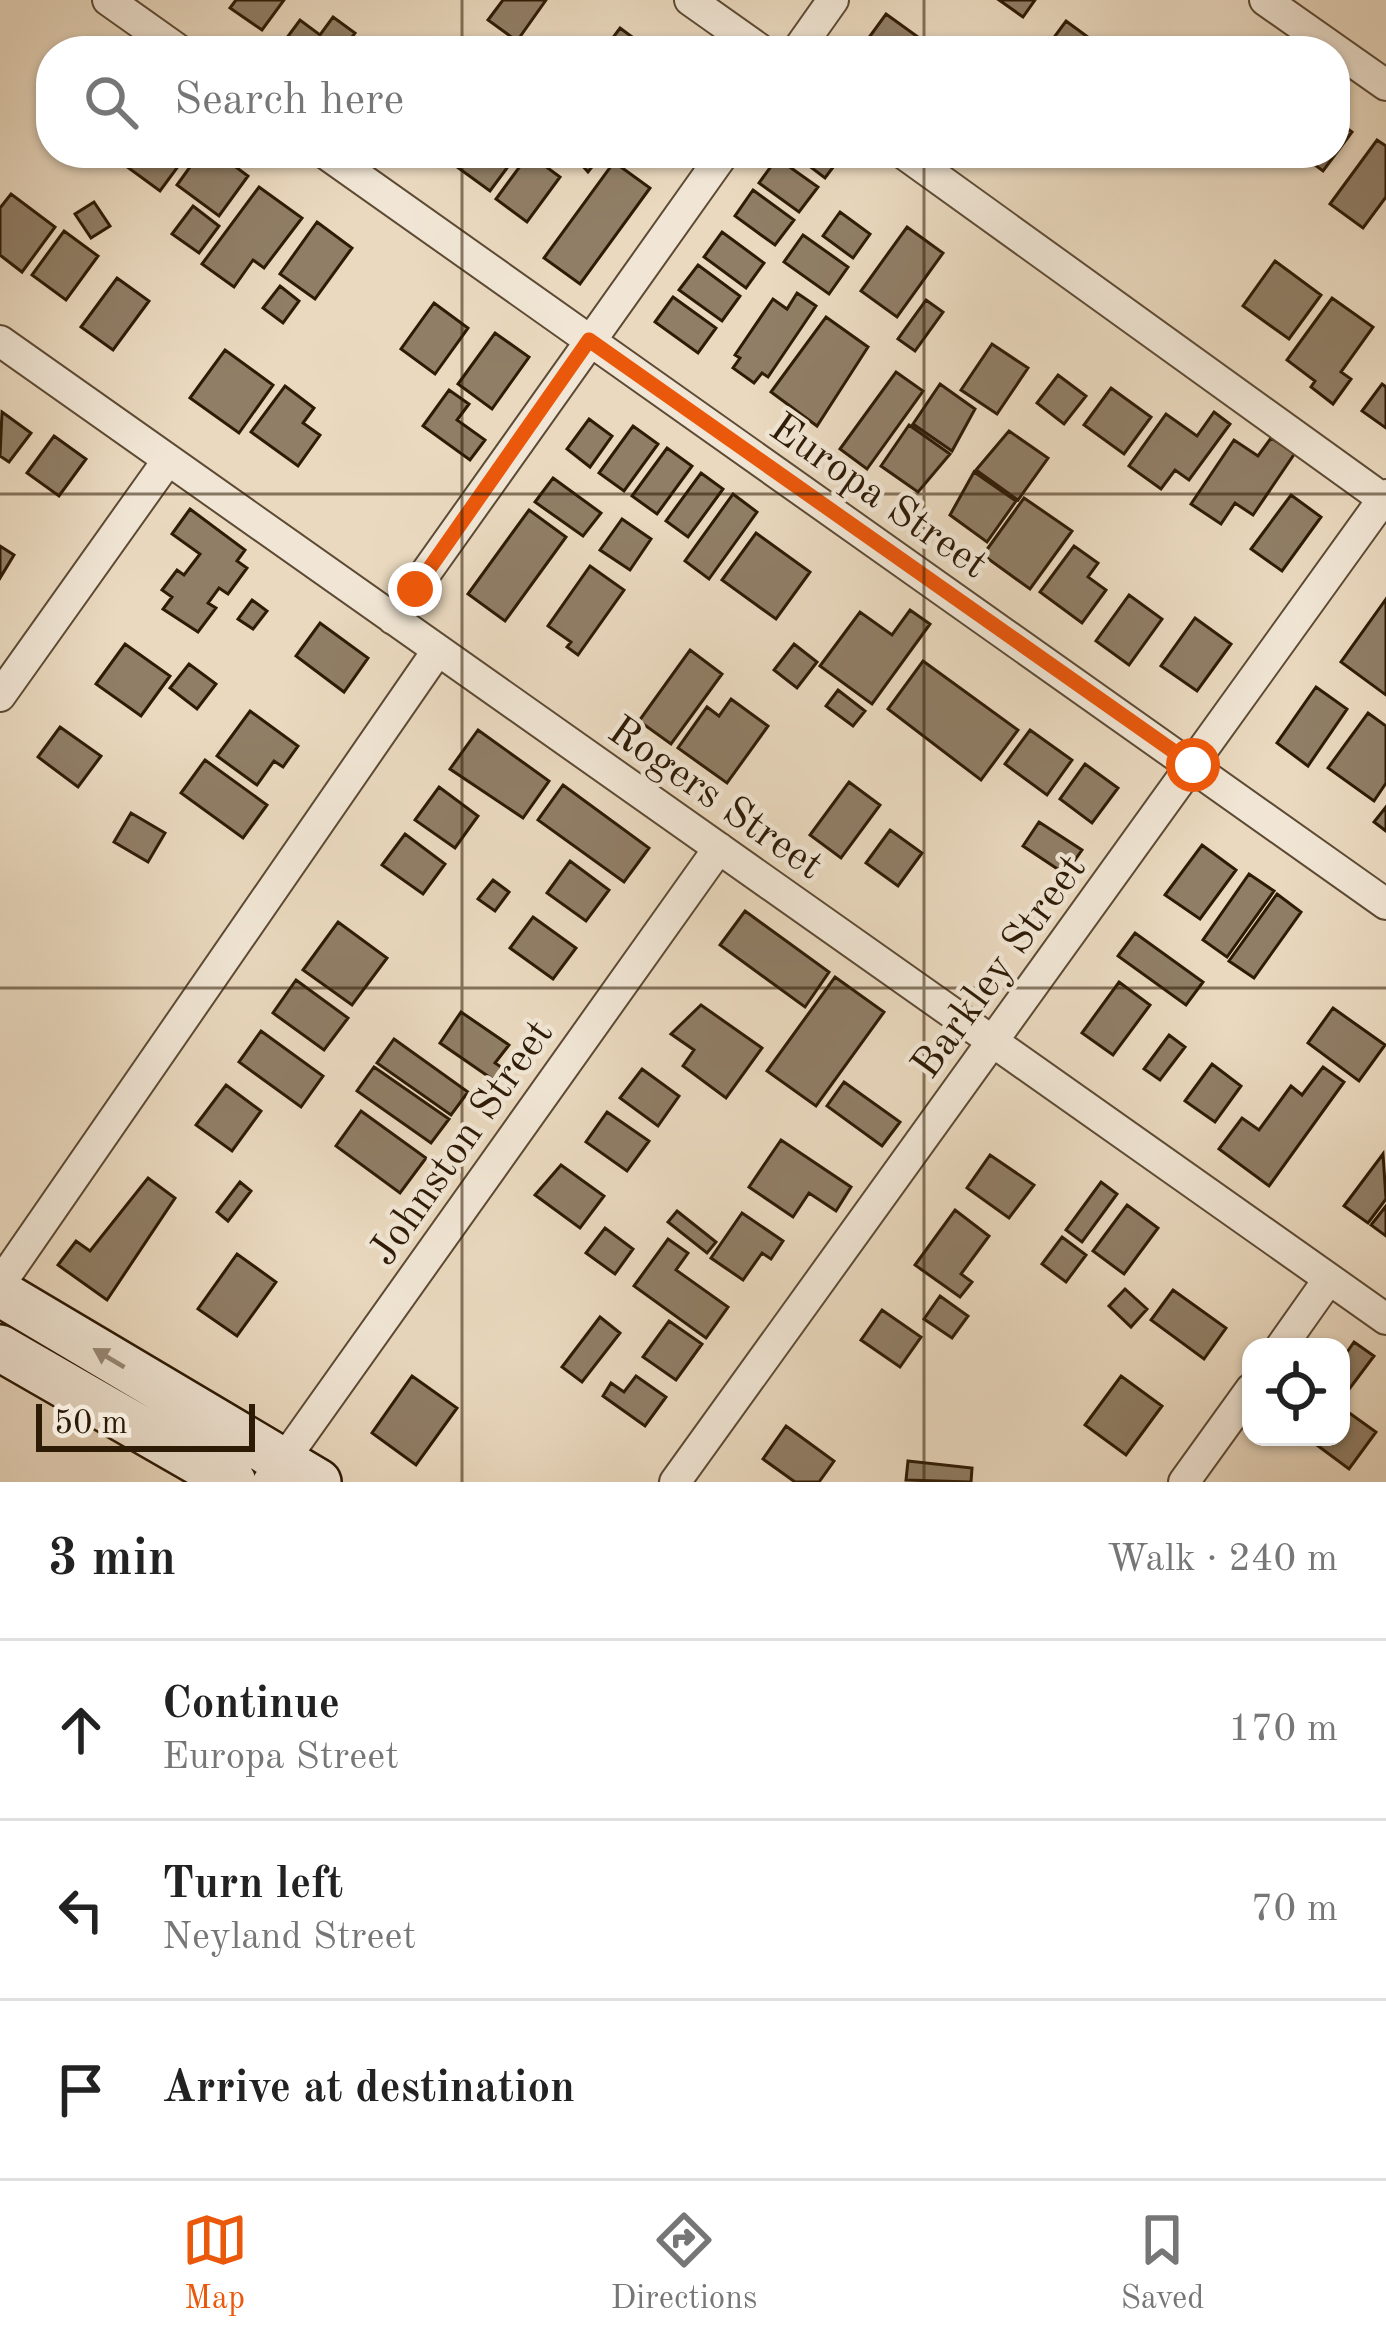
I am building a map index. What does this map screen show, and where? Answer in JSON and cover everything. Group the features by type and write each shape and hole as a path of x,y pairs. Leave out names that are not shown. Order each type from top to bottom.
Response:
{"main road":[{"path":"0,1293 290,1475"},
{"path":"0,1348 233,1482"}],"street":[{"path":"108,0 160,36"},
{"path":"690,0 740,36"},
{"path":"808,36 833,0"},
{"path":"1265,0 1316,36"},
{"path":"1350,60 1386,85"},
{"name":"Europa Street","path":"346,168 1386,904"},
{"path":"394,619 713,168"},
{"path":"924,168 1385,498"},
{"name":"Rogers Street","path":"0,341 1386,1319"},
{"path":"0,696 168,460"},
{"name":"Barkley Street","path":"675,1482 1385,498"},
{"path":"0,1284 438,650"},
{"name":"Johnston Street","path":"290,1475 718,848"},
{"path":"1287,1338 1329,1280"},
{"path":"1184,1482 1242,1401"}],"building":[{"path":"236,0 284,0 262,30 230,8"},
{"path":"503,0 546,0 521,36 510,36 488,20"},
{"path":"999,0 1035,0 1023,17"},
{"path":"886,14 917,36 870,36"},
{"path":"333,17 355,33 353,36 288,36 300,20 320,35"},
{"path":"1066,21 1086,36 1055,36"},
{"path":"1377,140 1386,146 1386,197 1363,228 1330,204"},
{"path":"129,168 177,168 160,191"},
{"path":"189,168 237,168 248,176 219,216 177,185"},
{"path":"458,168 507,168 490,191"},
{"path":"519,168 548,168 560,177 527,222 496,199"},
{"path":"610,168 622,168 650,188 580,284 544,258"},
{"path":"770,168 791,168 818,187 799,212 759,183"},
{"path":"812,168 832,168 825,178"},
{"path":"259,187 302,218 264,268 253,260 234,287 202,264"},
{"path":"753,190 794,220 775,245 735,216"},
{"path":"11,194 55,227 22,272 0,255 0,208"},
{"path":"94,202 110,226 91,238 75,214"},
{"path":"193,206 219,226 199,253 172,234"},
{"path":"840,212 870,234 853,258 823,236"},
{"path":"317,222 352,248 315,299 280,274"},
{"path":"907,227 943,253 897,317 861,291"},
{"path":"64,231 98,256 66,300 32,275"},
{"path":"722,232 764,263 746,288 704,257"},
{"path":"803,235 848,267 829,294 784,262"},
{"path":"1275,261 1321,295 1289,339 1243,306"},
{"path":"698,265 740,296 722,321 679,290"},
{"path":"117,278 149,301 113,350 81,327"},
{"path":"280,286 299,301 283,323 263,308"},
{"path":"797,293 816,306 768,377 762,373 754,383 733,368 740,358 735,355 773,299 787,309"},
{"path":"673,297 716,328 698,353 655,322"},
{"path":"1332,298 1373,327 1341,372 1351,379 1333,404 1311,387 1315,381 1287,360"},
{"path":"926,300 943,312 915,351 898,339"},
{"path":"434,303 468,328 435,374 401,349"},
{"path":"826,317 868,347 817,426 771,392"},
{"path":"495,333 529,357 492,409 458,384"},
{"path":"992,344 1028,368 997,414 961,390"},
{"path":"225,350 273,385 239,433 190,398"},
{"path":"896,372 923,391 867,469 840,449"},
{"path":"1058,375 1086,396 1064,424 1037,403"},
{"path":"940,384 975,409 952,451 913,424"},
{"path":"1382,384 1386,387 1386,428 1362,411"},
{"path":"285,386 314,408 303,423 320,435 298,466 251,432"},
{"path":"1111,388 1151,417 1124,454 1084,425"},
{"path":"449,390 469,404 457,420 485,440 470,460 423,426"},
{"path":"2,412 31,433 9,462 0,456"},
{"path":"1214,412 1230,424 1189,480 1175,470 1161,489 1129,466 1166,414 1197,436"},
{"path":"589,419 612,436 590,467 567,449"},
{"path":"909,425 950,454 918,492 881,466"},
{"path":"633,426 658,444 624,491 599,473"},
{"path":"1009,431 1048,458 1018,500 976,470"},
{"path":"54,436 86,459 59,496 27,473"},
{"path":"1271,438 1295,453 1253,515 1235,503 1221,524 1191,504 1234,440 1258,456"},
{"path":"667,448 692,466 657,514 632,496"},
{"path":"974,472 1016,501 987,542 950,515"},
{"path":"701,473 723,489 688,537 666,521"},
{"path":"553,478 601,513 583,536 535,502"},
{"path":"733,494 757,512 709,579 685,561"},
{"path":"1291,495 1321,517 1282,571 1251,549"},
{"path":"1024,498 1072,531 1030,589 983,555"},
{"path":"190,509 245,550 237,561 247,568 228,594 219,588 208,603 216,608 198,632 163,609 172,597 162,590 177,570 184,575 200,554 172,534"},
{"path":"529,510 566,537 505,621 468,594"},
{"path":"622,519 651,539 630,570 600,550"},
{"path":"756,533 810,572 776,619 722,580"},
{"path":"0,546 14,555 0,578"},
{"path":"1074,546 1098,563 1088,577 1106,590 1082,623 1040,592"},
{"path":"590,566 624,590 578,655 567,647 571,642 548,626"},
{"path":"1129,595 1162,619 1129,665 1096,641"},
{"path":"1386,599 1386,695 1341,662"},
{"path":"252,600 267,611 253,629 238,619"},
{"path":"910,610 930,624 872,704 820,666 860,612 892,635"},
{"path":"1195,618 1231,644 1197,691 1161,666"},
{"path":"320,623 368,658 344,692 296,656"},
{"path":"125,644 170,676 141,716 96,684"},
{"path":"794,644 817,662 797,688 774,670"},
{"path":"690,650 722,674 671,744 639,721"},
{"path":"923,661 1018,730 981,780 888,709"},
{"path":"189,664 216,684 197,709 170,688"},
{"path":"1316,687 1347,709 1308,766 1277,743"},
{"path":"838,690 865,711 853,726 826,706"},
{"path":"731,699 768,726 727,783 678,748 707,707 719,716"},
{"path":"250,711 298,746 283,767 274,761 257,785 217,756"},
{"path":"1368,713 1386,726 1386,783 1374,801 1328,768"},
{"path":"60,727 101,756 78,787 38,757"},
{"path":"478,730 549,781 523,818 450,769"},
{"path":"1030,730 1072,760 1047,795 1005,764"},
{"path":"205,760 267,805 243,838 181,793"},
{"path":"1085,764 1118,788 1092,823 1060,799"},
{"path":"849,782 880,805 841,858 810,835"},
{"path":"563,785 649,848 624,882 538,820"},
{"path":"439,787 478,816 455,848 415,820"},
{"path":"1386,807 1386,831 1374,822"},
{"path":"131,813 165,833 148,862 114,842"},
{"path":"1039,822 1082,850 1065,874 1023,846"},
{"path":"890,830 922,853 898,886 866,863"},
{"path":"405,834 445,864 423,894 382,865"},
{"path":"1202,845 1236,870 1200,919 1165,895"},
{"path":"570,861 609,890 586,921 547,893"},
{"path":"1249,874 1274,891 1227,957 1203,940"},
{"path":"493,880 509,892 495,911 478,899"},
{"path":"1277,894 1301,912 1254,978 1229,961"},
{"path":"745,911 829,972 805,1007 720,945"},
{"path":"533,917 576,948 553,979 510,948"},
{"path":"338,922 387,958 352,1005 303,970"},
{"path":"1135,933 1203,982 1186,1005 1118,956"},
{"path":"835,977 884,1012 816,1106 767,1071"},
{"path":"296,980 348,1018 324,1050 273,1013"},
{"path":"1119,982 1150,1005 1113,1055 1082,1033"},
{"path":"701,1005 762,1048 726,1098 683,1066 694,1050 671,1034"},
{"path":"1333,1008 1385,1045 1359,1081 1308,1043"},
{"path":"461,1012 509,1045 495,1063 504,1069 495,1081 440,1043"},
{"path":"261,1031 323,1076 301,1107 239,1062"},
{"path":"1169,1035 1185,1047 1160,1080 1144,1069"},
{"path":"394,1039 468,1092 451,1115 377,1063"},
{"path":"1212,1064 1241,1086 1215,1122 1185,1101"},
{"path":"374,1067 449,1119 431,1143 357,1091"},
{"path":"1323,1067 1344,1082 1269,1186 1219,1149 1242,1118 1259,1130 1291,1086 1302,1095"},
{"path":"642,1069 679,1096 658,1126 620,1098"},
{"path":"844,1082 900,1122 882,1146 827,1106"},
{"path":"226,1085 261,1111 232,1151 196,1125"},
{"path":"361,1111 426,1158 400,1193 336,1146"},
{"path":"607,1112 649,1141 627,1171 586,1142"},
{"path":"781,1140 851,1187 836,1211 809,1193 793,1217 749,1187"},
{"path":"1383,1154 1386,1199 1368,1223 1344,1206"},
{"path":"990,1155 1034,1185 1009,1218 967,1188"},
{"path":"561,1165 604,1196 580,1228 535,1195"},
{"path":"148,1178 175,1198 107,1300 58,1265 76,1241 90,1251"},
{"path":"240,1182 251,1191 228,1221 217,1212"},
{"path":"1101,1182 1117,1194 1082,1242 1066,1230"},
{"path":"1127,1205 1158,1228 1124,1274 1093,1251"},
{"path":"1386,1206 1386,1236 1371,1225"},
{"path":"955,1210 989,1236 961,1274 972,1282 960,1297 915,1265"},
{"path":"677,1211 716,1242 707,1253 668,1222"},
{"path":"742,1213 783,1241 771,1259 762,1253 743,1280 711,1258"},
{"path":"605,1228 633,1249 615,1274 586,1253"},
{"path":"1062,1237 1086,1255 1066,1282 1042,1264"},
{"path":"668,1239 688,1253 676,1270 728,1307 706,1338 634,1286"},
{"path":"237,1254 276,1282 237,1336 198,1309"},
{"path":"1125,1289 1147,1309 1131,1327 1109,1306"},
{"path":"1173,1290 1226,1328 1204,1359 1151,1320"},
{"path":"940,1296 968,1316 952,1338 924,1319"},
{"path":"882,1310 921,1337 900,1367 861,1340"},
{"path":"600,1317 620,1333 582,1382 562,1367"},
{"path":"669,1321 702,1344 676,1380 643,1357"},
{"path":"1354,1342 1374,1356 1350,1388"},
{"path":"412,1376 457,1408 416,1465 372,1433"},
{"path":"636,1376 666,1397 645,1426 603,1396 611,1383 624,1392"},
{"path":"1121,1376 1162,1406 1126,1455 1085,1425"},
{"path":"1350,1413 1376,1432 1349,1469 1318,1446 1350,1446"},
{"path":"786,1426 834,1461 819,1482 795,1482 763,1459"},
{"path":"908,1461 972,1468 971,1482 906,1480"}],"route":[{"path":"415,589 589,340 1193,765"}]}
